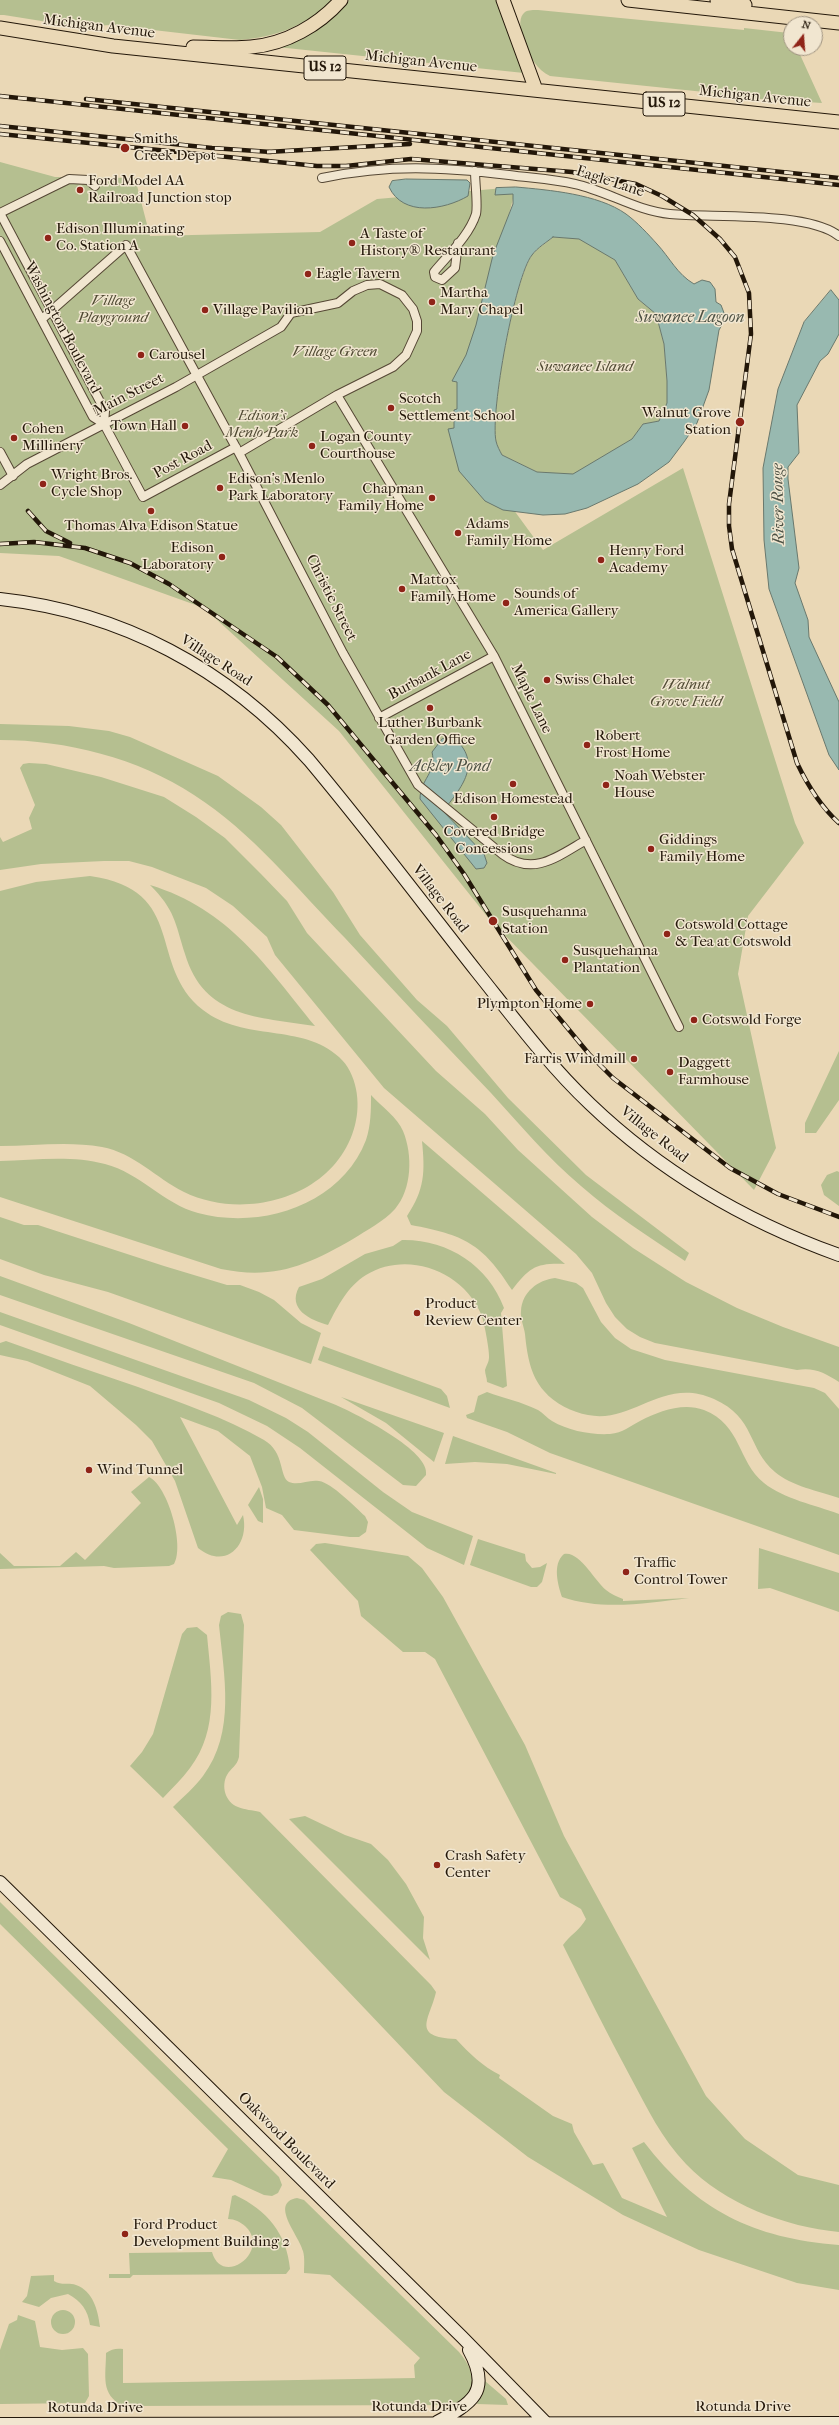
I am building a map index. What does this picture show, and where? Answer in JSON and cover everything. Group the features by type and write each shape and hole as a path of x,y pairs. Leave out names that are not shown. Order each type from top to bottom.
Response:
{"main road":[{"path":"114,46 252,47 281,41 304,30 325,16 341,0"},
{"path":"503,0 536,90"},
{"path":"628,0 839,23"},
{"path":"717,0 743,4 773,16"},
{"name":"Michigan Avenue","path":"0,28 114,46 839,122"},
{"name":"Village Road","path":"0,598 50,606 120,627 184,657 243,696 277,726 309,760 526,1034 591,1104 638,1145 689,1182 773,1229 839,1255"},
{"name":"Oakwood Boulevard","path":"0,1882 462,2337 547,2424"},
{"path":"435,2423 464,2408 472,2400 479,2386 479,2371 462,2337"},
{"name":"Rotunda Drive","path":"0,2424 839,2423"}],"street":[{"name":"Eagle Lane","path":"322,178 401,167 475,171 575,184 651,210 669,214 726,215 808,223 826,228 839,236"},
{"path":"458,243 476,214 477,200 474,193 475,171"},
{"path":"0,213 68,179 88,180 95,186"},
{"name":"Washington Boulevard","path":"0,213 105,410 104,424"},
{"name":"Washington Boulevard","path":"0,241 93,417 104,424 143,497"},
{"name":"Christie Street","path":"53,311 126,245 379,718 418,785 513,862 523,865 542,862 586,840"},
{"name":"Main Street","path":"0,486 27,464 197,376 281,327 291,313 338,303 353,291 367,285 380,284 397,291 413,309 418,321 417,331 406,355 393,367 337,395"},
{"path":"42,319 53,311"},
{"name":"Post Road","path":"143,497 237,450 337,395"},
{"name":"Maple Lane","path":"337,395 494,656 679,1027"},
{"path":"0,452 13,476"},
{"name":"Burbank Lane","path":"379,718 494,656"}],"green space":[{"path":"0,0 332,0 312,17 290,29 265,36 240,40 110,25 79,27 0,15"},
{"path":"349,0 496,0 524,73 277,47 344,5"},
{"path":"529,10 783,32 783,56 801,56 822,103 714,96 714,93 550,76 541,70 534,62 522,37 520,22 525,12"},
{"path":"0,162 55,177 135,178 150,236 320,232 377,199 516,187 454,428 543,550 683,468 795,823 804,843 748,916 738,974 776,1148 754,1190 490,920 339,731 204,608 59,556 0,553"},
{"name":"Suwanee Island","path":"553,237 579,238 615,260 638,299 656,314 664,344 667,403 659,421 643,424 632,439 573,475 537,472 502,455 496,441 495,426 500,376 505,346 518,290 525,269 532,255"},
{"path":"0,724 69,726 109,731 130,737 218,776 261,807 281,825 333,892 360,935 417,1000 447,1026 508,1098 586,1175 689,1253 685,1261 606,1206 557,1164 273,862 235,826 215,810 172,782 125,761 76,748 50,743 0,740"},
{"path":"23,764 46,764 101,777 164,797 196,817 225,838 287,901 307,933 436,1071 485,1114 518,1150 592,1217 633,1248 686,1282 737,1308 783,1327 839,1347 839,1382 824,1373 814,1370 797,1370 655,1343 640,1337 627,1329 615,1317 606,1303 592,1273 576,1254 384,1088 275,955 267,937 233,906 206,888 152,867 129,861 41,864 0,870 0,837 3,842 32,829 29,818 35,805 20,768"},
{"path":"90,876 121,884 141,897 154,913 162,931 175,972 186,992 203,1010 219,1020 236,1026 308,1040 324,1047 339,1057 350,1071 356,1089 358,1107 355,1125 345,1150 329,1170 309,1186 286,1197 260,1203 234,1204 208,1201 184,1192 135,1160 114,1150 76,1144 0,1146 0,891 36,882"},
{"path":"150,885 178,895 224,924 262,961 315,1026 254,1016 236,1011 219,1003 205,991 194,975 185,954 173,917 165,902"},
{"path":"839,1051 839,1100 816,1133 805,1133 805,1123"},
{"path":"371,1095 401,1126 406,1140 409,1172 408,1182 401,1201 395,1209 375,1226 321,1256 290,1268 258,1273 221,1269 0,1197 0,1161 66,1159 92,1161 118,1168 130,1174 174,1203 198,1213 222,1217 247,1218 272,1215 296,1207 318,1196 338,1181 354,1162 368,1134"},
{"path":"422,1141 565,1264 547,1264 534,1268 524,1276 512,1290 491,1261 481,1251 458,1238 445,1233 411,1225 407,1216 417,1197 422,1180"},
{"path":"837,1171 839,1172 839,1206 824,1195 821,1185 827,1175"},
{"path":"0,1217 24,1225 38,1225 164,1266 227,1285 240,1285 259,1292 274,1300 301,1323 321,1333 311,1364 108,1292 44,1275 0,1259"},
{"path":"402,1240 435,1244 450,1250 477,1267 488,1279 504,1308 501,1313 507,1386 503,1388 487,1382 485,1370 489,1361 489,1355 484,1323 473,1299 461,1286 448,1276 432,1269 416,1265 399,1264 382,1268 366,1275 348,1291 328,1325 308,1317 298,1307 296,1295 299,1287 322,1279 365,1254 393,1246"},
{"path":"0,1276 129,1323 336,1405 375,1425 405,1445 417,1455 424,1465 426,1475 416,1486 403,1485 302,1408 254,1383 0,1295"},
{"path":"555,1278 576,1283 583,1288 601,1322 615,1338 631,1349 665,1360 814,1388 825,1393 839,1409 839,1498 797,1485 775,1472 766,1463 744,1424 737,1415 728,1407 714,1399 696,1393 679,1393 664,1396 620,1413 604,1416 588,1415 576,1412 553,1400 539,1385 532,1371 528,1357 521,1314 524,1298 532,1288 543,1281"},
{"path":"0,1312 249,1400 286,1418 308,1432 383,1492 412,1512 473,1536 464,1565 427,1548 300,1448 267,1426 219,1403 0,1325"},
{"path":"6,1341 138,1387 218,1417 249,1432 271,1445 279,1457 284,1475 289,1482 296,1483 319,1481 330,1486 343,1496 365,1516 368,1522 366,1532 359,1537 350,1537 294,1530 282,1515 266,1508 262,1487 250,1456 218,1431 180,1417 237,1525 243,1515 243,1536 239,1545 226,1555 217,1556 208,1554 198,1548 175,1481 152,1441 136,1425 90,1386 27,1361 0,1355 0,1343"},
{"path":"323,1346 441,1389 447,1396 450,1408 318,1360"},
{"path":"487,1392 532,1407 540,1411 552,1421 566,1427 580,1432 595,1434 610,1434 619,1432 647,1417 680,1407 704,1410 726,1425 733,1434 755,1474 764,1483 772,1489 790,1497 839,1514 839,1555 550,1453 507,1432 467,1418 466,1415 474,1412 478,1396"},
{"path":"341,1397 444,1433 434,1462 386,1423"},
{"path":"453,1436 556,1474 507,1464 475,1462 445,1464"},
{"path":"149,1477 156,1483 162,1492 173,1517 177,1544 177,1555 174,1564 169,1566 114,1568 104,1566 0,1569 0,1553 14,1566 60,1566 76,1552 85,1560 141,1503 131,1492"},
{"path":"259,1487 263,1499 263,1523 258,1521 248,1505"},
{"path":"478,1539 525,1554 526,1561 532,1568 540,1567 547,1563 542,1582 537,1587 531,1587 470,1565"},
{"path":"325,1543 408,1556 422,1568 443,1597 525,1745 564,1836 706,2096 745,2139 798,2175 839,2185 839,2232 798,2225 777,2219 737,2202 718,2191 701,2178 677,2154 643,2101 563,1945 586,1919 581,1909 560,1897 435,1659 425,1652 403,1652 361,1616 358,1601 310,1550 316,1544"},
{"path":"759,1548 839,1573 839,1612 770,1588 758,1589"},
{"path":"564,1554 570,1554 581,1561 606,1590 623,1599 623,1601 689,1598 641,1604 609,1605 593,1604 562,1597 557,1569 560,1558"},
{"path":"228,1612 241,1614 244,1625 239,1757 237,1763 225,1779 224,1789 227,1798 238,1807 260,1812 431,1985 436,1992 426,2025 428,2030 433,2035 442,2038 456,2039 476,2059 500,2075 499,2078 553,2116 572,2124 574,2132 593,2165 603,2163 622,2198 667,2217 632,2148 644,2142 664,2166 685,2186 706,2203 729,2217 753,2228 780,2236 839,2245 839,2290 797,2283 699,2250 623,2215 528,2157 444,2092 173,1807 203,1776 213,1759 220,1741 224,1722 225,1684 219,1625 221,1616"},
{"path":"197,1627 207,1635 211,1687 210,1721 200,1753 187,1772 163,1798 130,1766 142,1752 153,1734 182,1634 187,1628"},
{"path":"305,1816 345,1835 371,1844 388,1860 406,1884 424,1917 423,1938 430,1960 289,1819"},
{"path":"0,1902 279,2177 282,2185 278,2193 272,2196 264,2195 231,2180 212,2177 228,2149 0,1924"},
{"path":"235,2195 257,2208 266,2216 280,2234 285,2245 290,2269 286,2274 133,2275 130,2278 109,2278 109,2274 130,2274 129,2253 212,2252 217,2262 225,2267 234,2266 242,2262 249,2255 253,2246 252,2236 245,2226 235,2220 228,2219 232,2196"},
{"path":"297,2198 304,2200 459,2352 466,2361 470,2370 473,2392 459,2405 123,2406 116,2401 108,2390 105,2377 106,2353 116,2349 123,2349 123,2383 415,2378 414,2365 420,2358 330,2275 304,2273 303,2251 286,2213 286,2206 289,2201"},
{"path":"54,2275 54,2281 76,2285 91,2296 98,2314 100,2327 90,2325 86,2310 77,2300 68,2294 51,2298 39,2307 22,2302 27,2296 31,2276"},
{"path":"63,2310 71,2314 75,2322 71,2330 63,2334 55,2330 51,2322 55,2314"},
{"path":"18,2315 35,2321 40,2347 62,2350 83,2348 88,2354 89,2396 85,2403 0,2404 0,2350 9,2324 17,2320"},
{"path":"485,2381 506,2399 508,2405 477,2404"}],"water":[{"path":"406,179 467,180 470,183 468,196 448,205 425,208 414,207 395,197 389,187 392,181"},
{"name":"Suwanee Lagoon","path":"516,187 573,194 588,197 615,207 626,214 642,228 662,249 678,271 688,280 694,284 702,280 710,282 715,289 716,302 721,305 726,318 719,330 709,390 697,423 669,462 638,484 587,508 565,514 543,515 503,510 485,501 459,471 448,429 454,428 454,410 457,409 457,382 452,381 466,355 476,325 493,255 513,204 513,194 495,195 496,188","holes":["553,237 579,239 615,260 638,299 656,314 664,344 667,403 659,421 643,424 632,439 573,474 537,472 502,455 496,443 495,426 497,403 505,345 518,289 525,268 534,252"]},
{"name":"River Rouge","path":"831,290 839,300 839,334 828,354 820,361 797,405 799,453 788,467 788,479 799,568 795,583 808,620 809,637 839,702 839,770 829,755 769,589 764,540 763,468 778,389 804,322"},
{"name":"Ackley Pond","path":"453,737 462,747 467,756 468,766 466,775 457,793 443,811 484,854 487,863 484,868 476,869 420,799 423,786 432,765 432,752 442,739"}],"railway":[{"path":"0,96 839,185"},
{"path":"86,99 839,178"},
{"path":"0,126 212,148 271,152"},
{"path":"0,134 317,166 346,166 411,159 572,172 636,184 662,196 693,215 720,239 735,257 749,293 751,334 729,504 729,526 732,549 797,763 815,795 826,810 839,823"},
{"path":"267,152 410,144"},
{"path":"28,511 46,531 70,543"},
{"path":"0,544 34,542 85,548 130,563 169,584 277,657 328,705 436,835 464,874 536,990 589,1054 613,1078 730,1168 778,1194 839,1217"}],"place":[{"name":"Smiths Creek Depot","path":"125,148"},
{"name":"Ford Model AA Railroad Junction stop","path":"80,190"},
{"name":"Edison Illuminating Co. Station A","path":"48,238"},
{"name":"A Taste of History® Restaurant","path":"352,243"},
{"name":"Eagle Tavern","path":"308,274"},
{"name":"Martha Mary Chapel","path":"432,302"},
{"name":"Village Pavilion","path":"205,310"},
{"name":"Carousel","path":"141,355"},
{"name":"Scotch Settlement School","path":"391,408"},
{"name":"Walnut Grove Station","path":"740,422"},
{"name":"Town Hall","path":"185,426"},
{"name":"Cohen Millinery","path":"14,438"},
{"name":"Logan County Courthouse","path":"312,446"},
{"name":"Wright Bros. Cycle Shop","path":"43,484"},
{"name":"Edison's Menlo Park Laboratory","path":"220,488"},
{"name":"Chapman Family Home","path":"432,498"},
{"name":"Thomas Alva Edison Statue","path":"151,511"},
{"name":"Adams Family Home","path":"458,533"},
{"name":"Edison Laboratory","path":"222,557"},
{"name":"Henry Ford Academy","path":"601,560"},
{"name":"Mattox Family Home","path":"402,589"},
{"name":"Sounds of America Gallery","path":"506,603"},
{"name":"Swiss Chalet","path":"547,680"},
{"name":"Luther Burbank Garden Office","path":"430,708"},
{"name":"Robert Frost Home","path":"587,745"},
{"name":"Edison Homestead","path":"513,784"},
{"name":"Noah Webster House","path":"606,785"},
{"name":"Covered Bridge Concessions","path":"494,817"},
{"name":"Giddings Family Home","path":"651,849"},
{"name":"Susquehanna Station","path":"493,921"},
{"name":"Cotswold Cottage & Tea at Cotswold","path":"667,934"},
{"name":"Susquehanna Plantation","path":"565,960"},
{"name":"Plympton Home","path":"590,1004"},
{"name":"Cotswold Forge","path":"694,1020"},
{"name":"Farris Windmill","path":"634,1059"},
{"name":"Daggett Farmhouse","path":"670,1072"},
{"name":"Product Review Center","path":"417,1313"},
{"name":"Wind Tunnel","path":"89,1470"},
{"name":"Traffic Control Tower","path":"626,1572"},
{"name":"Crash Safety Center","path":"437,1865"},
{"name":"Ford Product Development Building 2","path":"125,2234"}],"park label":[{"name":"Village Playground","path":"113,310"},
{"name":"Village Green","path":"335,352"},
{"name":"Edison's Menlo Park","path":"262,424"},
{"name":"Walnut Grove Field","path":"686,694"}]}
